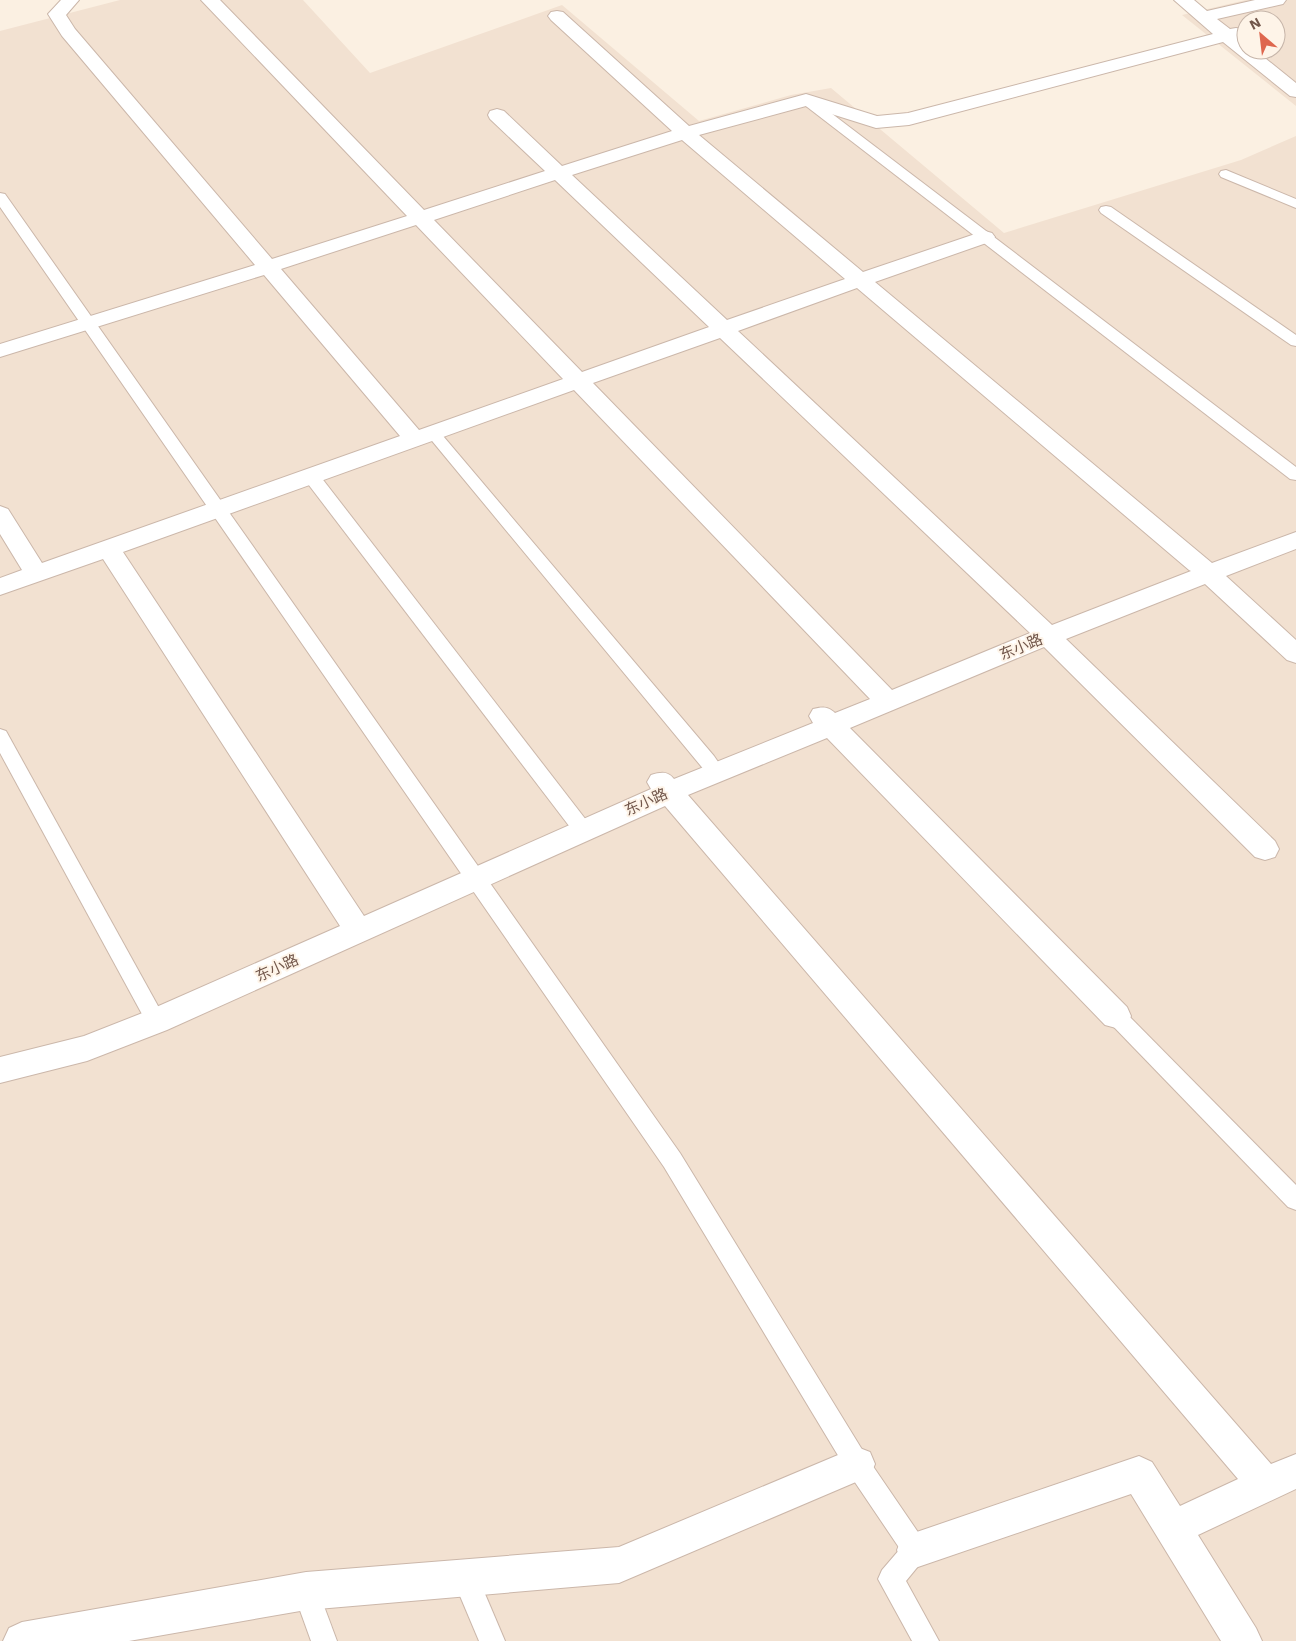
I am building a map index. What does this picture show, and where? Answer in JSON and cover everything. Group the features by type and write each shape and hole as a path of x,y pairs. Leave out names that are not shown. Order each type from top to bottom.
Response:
{"street":[{"path":"70,0 57,14 68,32 268,267 424,436"},
{"path":"210,0 884,697"},
{"path":"1182,0 1209,16 1236,36"},
{"path":"1195,0 1209,16"},
{"path":"1209,16 1277,0"},
{"path":"557,16 685,133 1203,569 1296,654"},
{"path":"0,351 685,133 806,100 876,122 909,119 1236,37"},
{"path":"1262,60 1296,92"},
{"path":"1268,60 1296,83"},
{"path":"497,115 1044,632 1266,849"},
{"path":"0,587 861,280 985,238"},
{"path":"0,514 36,574"},
{"name":"东小路","path":"0,1070 88,1048 152,1015 665,787 1203,569 1296,527"},
{"name":"东小路","path":"1203,569 1296,540"},
{"path":"109,549 354,925"},
{"path":"826,721 1116,1016"},
{"path":"665,787 1281,1478 1172,1528"},
{"name":"东小路","path":"0,1056 152,1015"},
{"path":"22,1641 306,1591 619,1565 857,1464"},
{"path":"915,1550 1139,1474 1243,1641"}],"lane":[{"path":"806,100 1296,476"},
{"path":"1226,174 1296,204"},
{"path":"0,197 672,1160 857,1464 915,1550 891,1578 926,1641"},
{"path":"1106,210 1296,342"},
{"path":"424,436 712,767"},
{"path":"311,476 579,825"},
{"path":"0,736 152,1015"},
{"path":"1116,1016 1296,1200"},
{"path":"465,1577 492,1641"},
{"path":"306,1591 324,1641"}],"shaded area":[{"path":"120,0 303,0 370,73 562,5 699,121 791,95 831,88 1004,233 1241,160 1296,136 1296,1641 0,1641 0,31"},
{"path":"1246,0 1296,0 1296,106 1238,60 1286,60 1286,10 1236,10 1236,58 1182,15"}]}
